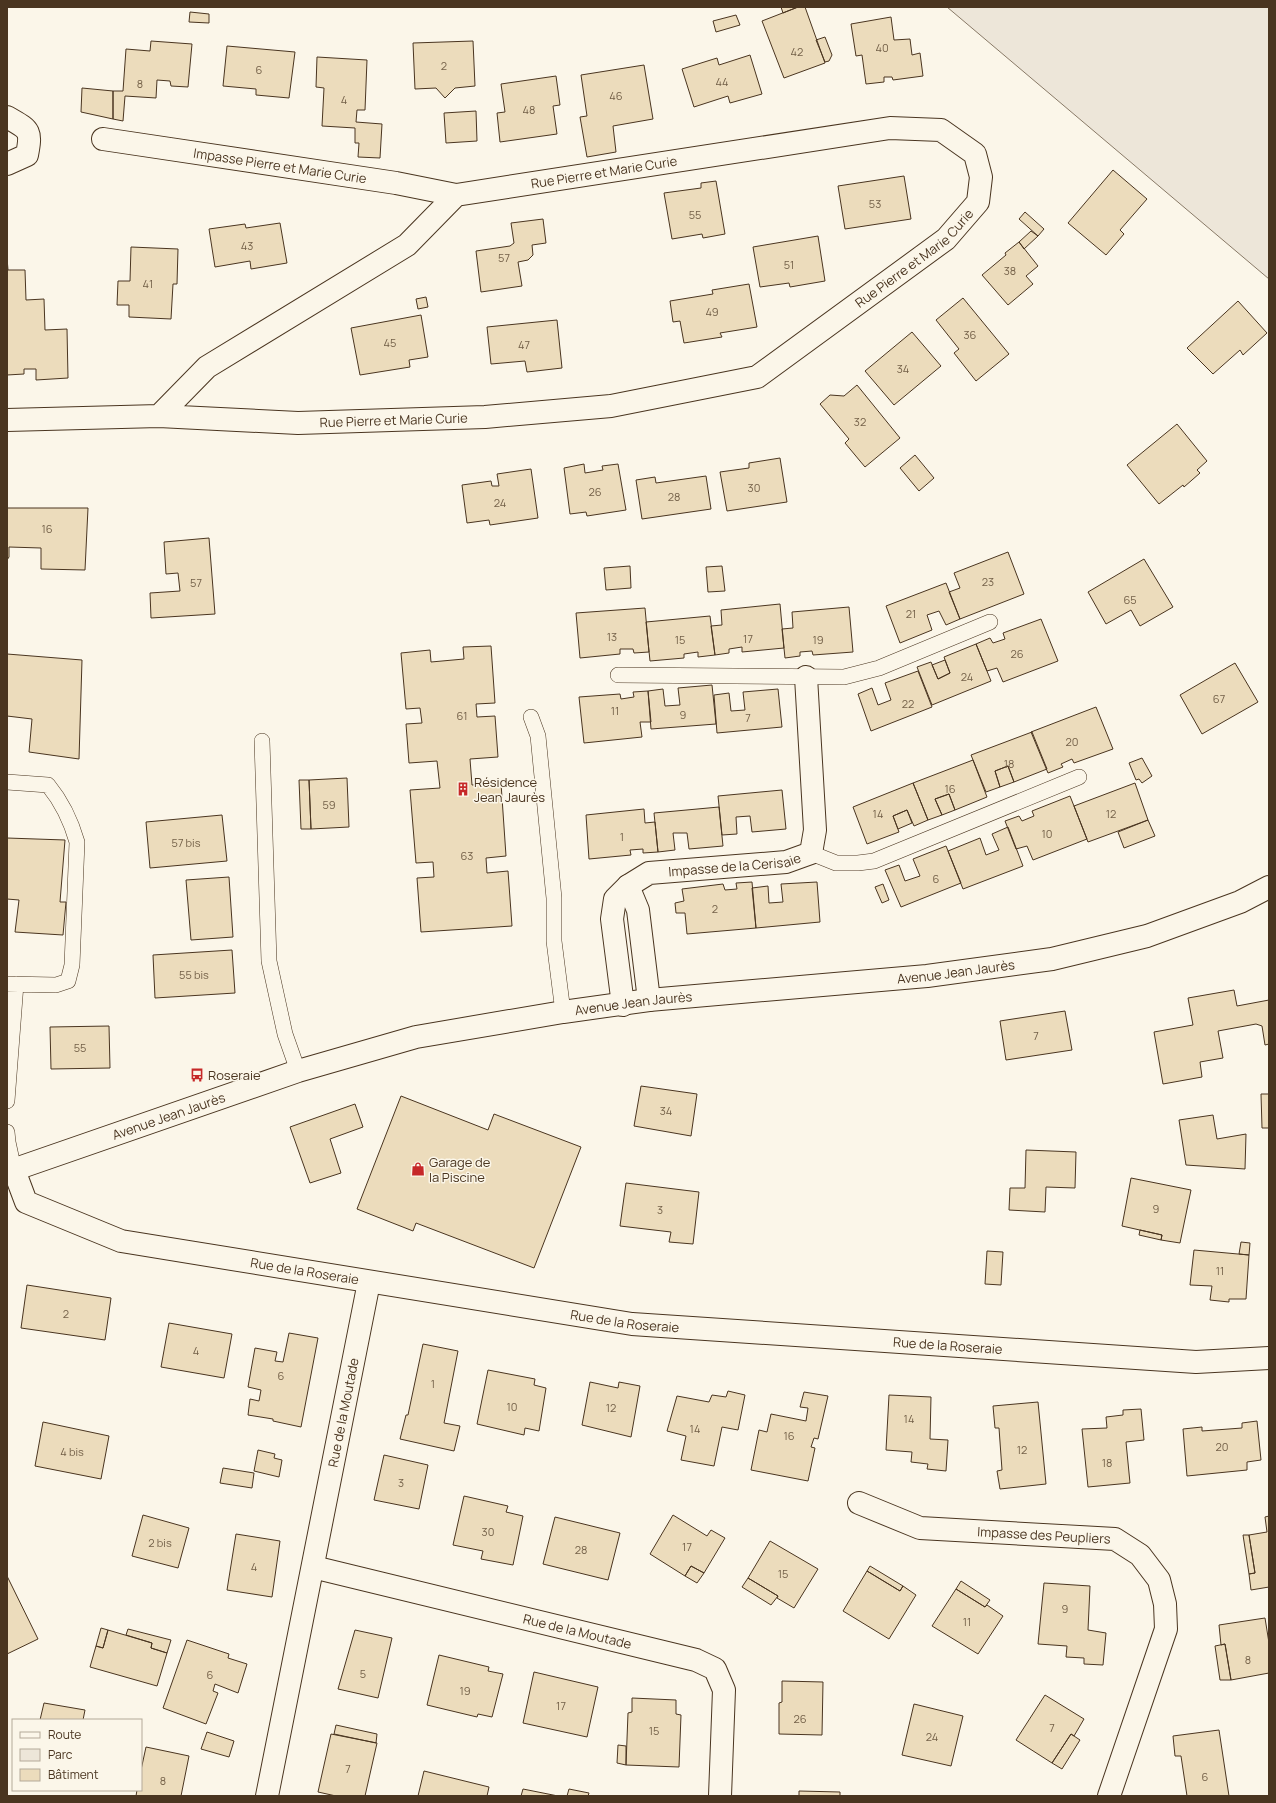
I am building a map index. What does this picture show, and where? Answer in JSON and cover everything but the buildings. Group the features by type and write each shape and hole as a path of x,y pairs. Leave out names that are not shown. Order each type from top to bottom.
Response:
{"street":[{"path":"7,117 26,128 30,137 27,155 7,164"},
{"name":"Rue Pierre et Marie Curie","path":"7,420 159,416 298,423 485,417 611,406 757,377 946,239 978,202 980,177 975,154 941,130 890,128 456,195"},
{"name":"Impasse Pierre et Marie Curie","path":"103,139 396,184 456,195"},
{"path":"159,416 207,367 407,245 456,195"},
{"name":"Impasse de la Cerisaie","path":"623,1005 612,919 615,899 628,886 650,873 786,862 811,853 815,830 806,677"},
{"path":"628,886 638,910 649,1000"},
{"name":"Avenue Jean Jaurès","path":"10,1171 298,1071 416,1037 563,1012 623,1005 649,1000 927,976 1052,959 1147,936 1240,902 1269,887"},
{"name":"Rue de la Roseraie","path":"10,1171 26,1202 121,1241 632,1324 1196,1362 1269,1358"},
{"name":"Rue de la Moutade","path":"267,1796 369,1282"},
{"name":"Impasse des Peupliers","path":"859,1502 920,1528 1115,1539 1140,1555 1158,1580 1165,1604 1166,1629 1109,1796"},
{"name":"Rue de la Moutade","path":"313,1567 696,1660 715,1669 724,1690 720,1796"}],"lane":[{"path":"618,674 844,677 879,668 990,622"},
{"path":"531,717 538,736 554,898 554,941 563,1012"},
{"path":"262,742 269,961 285,1034 298,1071"},
{"path":"811,853 836,863 874,861 1080,777"},
{"path":"7,782 48,785 57,796 72,824 77,842 72,965 68,981 56,985 12,984 7,1101"},
{"path":"7,1132 10,1171"}],"green space":[{"path":"947,7 1269,7 1269,279"}],"place":[{"name":"Résidence Jean Jaurès","path":"463,789"},
{"name":"Roseraie","path":"197,1075"},
{"name":"Garage de la Piscine","path":"418,1169"}]}
